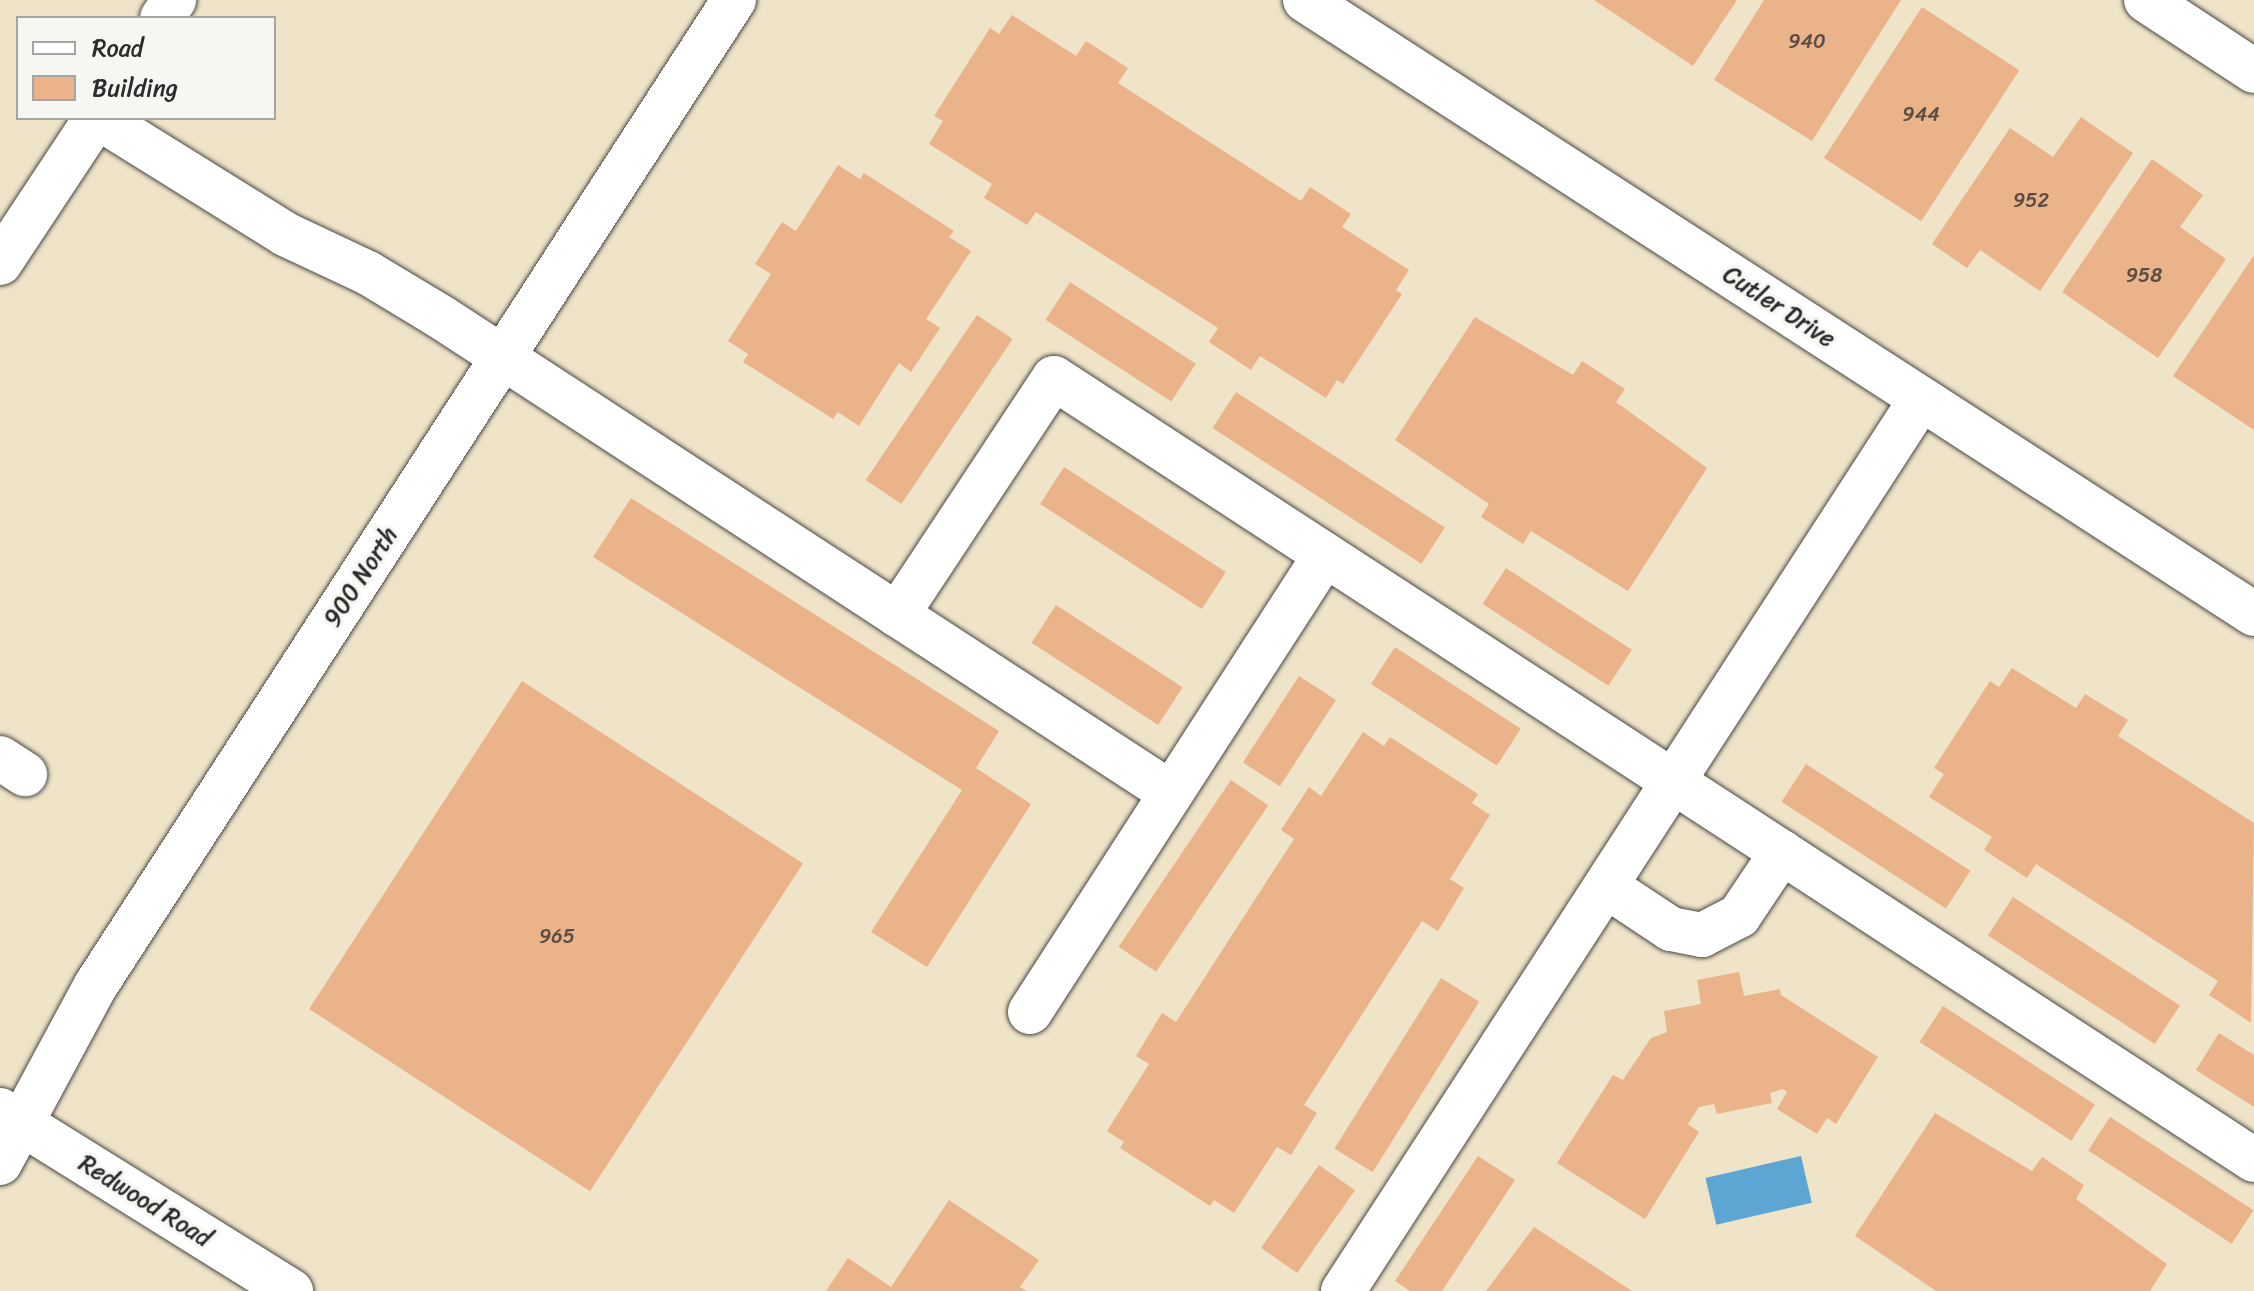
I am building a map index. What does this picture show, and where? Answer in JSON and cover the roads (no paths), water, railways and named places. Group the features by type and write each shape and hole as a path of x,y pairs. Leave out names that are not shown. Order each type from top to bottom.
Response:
{"street":[{"name":"900 North","path":"0,1163 11,1117 734,0"},
{"name":"Cutler Drive","path":"1305,0 2254,614"},
{"path":"2146,0 2254,71"},
{"path":"0,263 96,120"},
{"path":"100,120 285,234 368,273 1171,793"},
{"path":"897,615 1054,378 2254,1160"},
{"path":"1343,1291 1921,399"},
{"path":"1030,1012 1325,555"},
{"path":"1606,886 1671,929 1702,935 1739,916 1782,852"},
{"name":"Redwood Road","path":"11,1117 291,1291"}],"water":[{"path":"1801,1156 1812,1203 1716,1225 1706,1178"}]}
